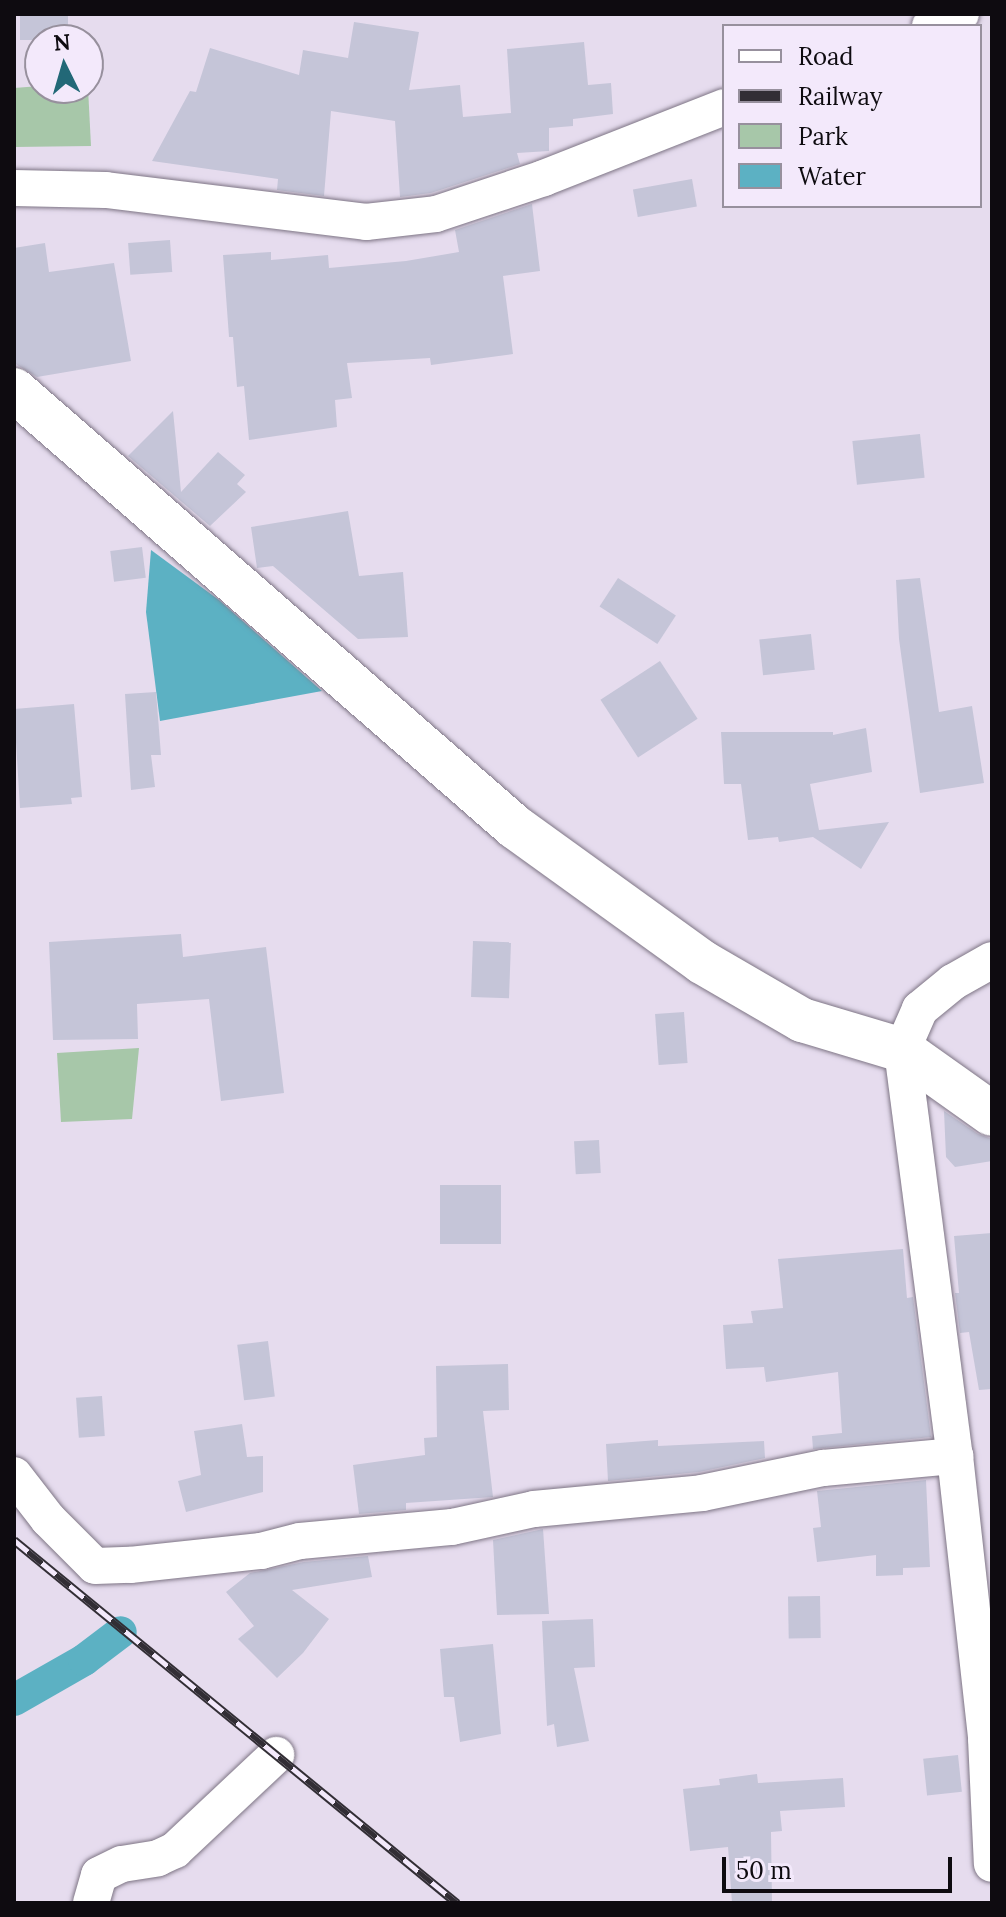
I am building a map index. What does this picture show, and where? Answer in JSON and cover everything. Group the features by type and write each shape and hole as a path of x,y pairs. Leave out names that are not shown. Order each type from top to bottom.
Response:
{"main road":[{"path":"14,390 515,827 702,962 802,1020 902,1050 992,1114"}],"street":[{"path":"935,24 961,14"},
{"path":"14,188 106,190 366,222 436,214 544,178 722,108"},
{"path":"992,960 953,982 920,1009 902,1050 955,1456 986,1739 992,1864"},
{"path":"14,1475 48,1519 74,1540 95,1566 141,1565 261,1551 300,1541 452,1527 534,1509 702,1493 823,1468 955,1456"},
{"path":"91,1903 99,1875 122,1864 158,1858 175,1850 276,1755"}],"green space":[{"path":"24,87 24,104 89,104 91,146 14,147 14,88"},
{"path":"139,1048 132,1119 61,1122 57,1053"}],"water":[{"path":"151,550 219,600 322,691 160,721 146,612"}],"building":[{"path":"20,14 68,14 68,24 24,24 24,40 20,40"},
{"path":"354,22 419,32 409,90 460,85 463,117 511,113 507,49 584,42 588,85 611,83 613,114 573,119 573,126 549,128 549,151 517,153 520,164 431,193 400,197 395,121 331,111 324,196 277,190 278,179 152,161 190,91 196,92 210,48 299,75 303,50 348,58"},
{"path":"692,179 697,207 638,217 633,189"},
{"path":"532,204 540,271 503,276 513,354 431,365 430,358 347,363 352,398 335,400 337,427 249,440 244,386 237,387 233,337 229,337 223,255 271,252 271,260 328,255 329,268 406,261 459,252 455,230"},
{"path":"170,240 172,272 130,275 128,243"},
{"path":"45,243 49,272 114,263 131,361 37,377 14,363 14,248"},
{"path":"173,411 181,492 218,452 245,475 237,484 246,492 210,526 128,456"},
{"path":"920,434 925,478 857,485 852,441"},
{"path":"348,511 359,576 403,572 408,637 358,639 273,566 257,568 251,527"},
{"path":"142,547 146,578 114,582 110,551"},
{"path":"618,578 676,616 657,644 599,607"},
{"path":"920,578 939,712 972,706 984,783 920,793 899,639 896,580"},
{"path":"811,634 815,670 763,675 759,639"},
{"path":"660,661 698,719 638,758 600,700"},
{"path":"156,692 161,755 151,755 155,787 131,790 125,694"},
{"path":"74,704 82,797 71,798 72,804 20,808 14,709"},
{"path":"866,728 872,772 810,784 819,830 889,822 861,869 813,837 779,842 778,837 748,840 741,784 724,784 721,732 833,732 833,735"},
{"path":"181,934 183,957 266,947 284,1093 221,1101 209,999 137,1004 138,1039 53,1040 49,942"},
{"path":"473,941 511,942 509,998 471,997"},
{"path":"684,1012 688,1063 659,1065 655,1014"},
{"path":"944,1111 978,1134 992,1139 992,1161 955,1167 946,1157"},
{"path":"599,1140 601,1173 576,1174 574,1141"},
{"path":"440,1185 501,1185 501,1244 440,1244"},
{"path":"992,1233 992,1389 979,1390 969,1332 960,1333 955,1293 959,1293 954,1236"},
{"path":"903,1249 907,1298 913,1297 931,1437 813,1449 812,1436 842,1433 838,1372 766,1382 764,1367 726,1369 723,1325 753,1323 751,1311 783,1308 778,1259"},
{"path":"268,1341 275,1397 244,1400 237,1345"},
{"path":"508,1364 509,1410 483,1411 493,1497 406,1503 406,1510 359,1514 353,1465 425,1455 424,1438 437,1437 436,1366"},
{"path":"102,1396 105,1436 79,1438 76,1398"},
{"path":"242,1424 247,1457 263,1456 263,1492 186,1512 178,1481 201,1475 194,1431"},
{"path":"658,1440 658,1446 764,1441 765,1458 699,1472 608,1481 606,1444"},
{"path":"926,1480 930,1567 903,1568 903,1575 876,1576 876,1555 817,1562 813,1528 821,1527 817,1491"},
{"path":"543,1529 549,1614 497,1615 493,1540"},
{"path":"368,1556 372,1577 292,1590 329,1619 303,1653 277,1678 238,1639 254,1626 226,1592 250,1573 304,1562"},
{"path":"820,1596 821,1638 789,1639 788,1597"},
{"path":"593,1619 595,1667 574,1668 589,1741 557,1747 554,1724 547,1726 542,1621"},
{"path":"493,1644 501,1734 460,1742 454,1697 444,1697 440,1649"},
{"path":"958,1755 962,1792 927,1795 923,1759"},
{"path":"757,1774 758,1783 843,1778 845,1807 780,1811 782,1831 771,1832 772,1903 732,1903 728,1847 690,1851 683,1789 720,1785 719,1779"}],"waterway":[{"path":"14,1700 84,1660 121,1632"}],"railway":[{"path":"14,1540 457,1903"}]}
